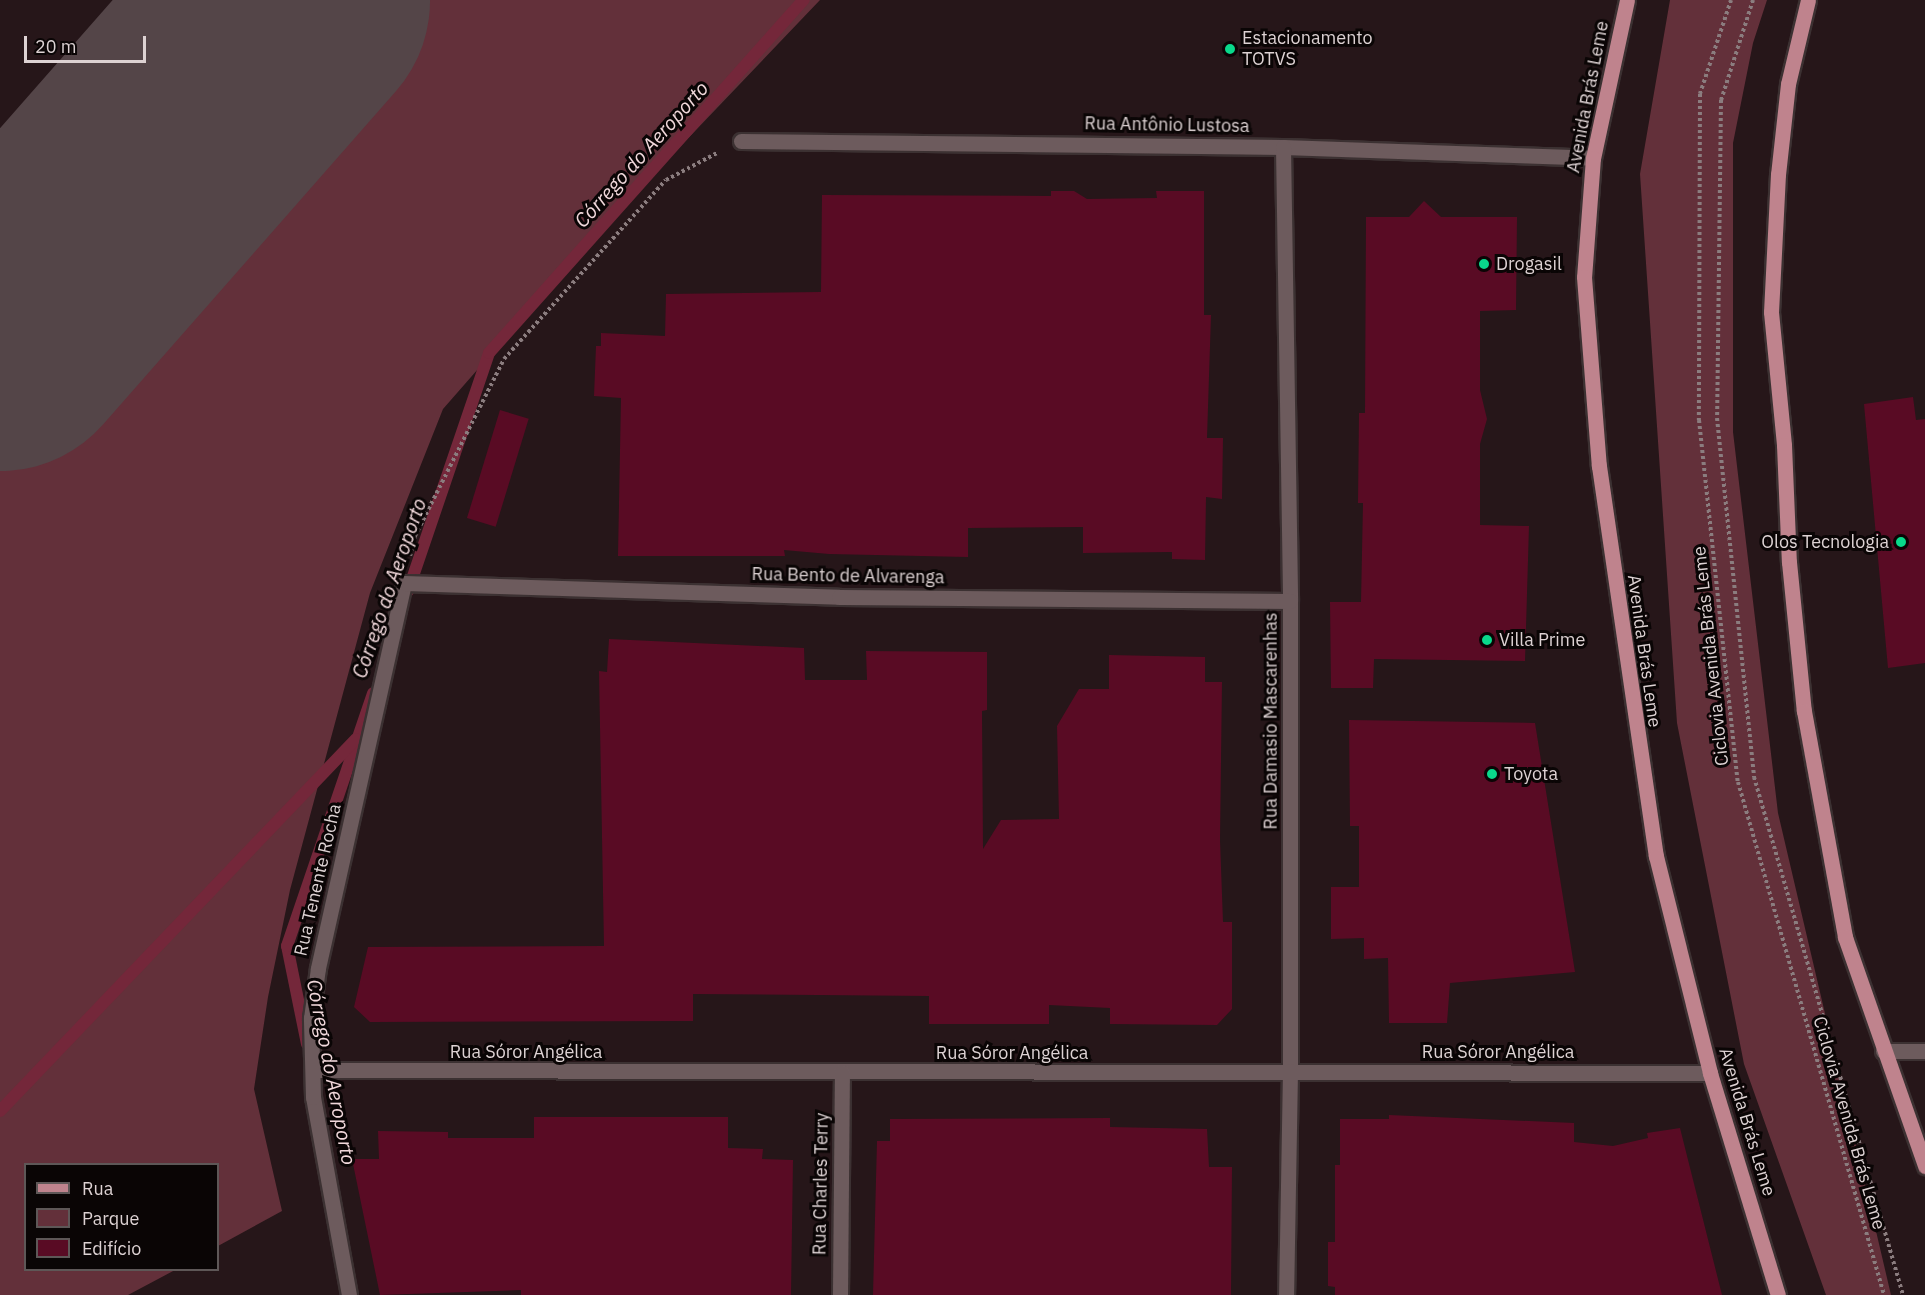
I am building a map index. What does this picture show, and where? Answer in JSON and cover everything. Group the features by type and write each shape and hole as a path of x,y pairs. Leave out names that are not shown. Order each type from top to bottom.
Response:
{"main road":[{"name":"Avenida Brás Leme","path":"1627,0 1593,158 1584,277 1599,466 1656,856 1710,1073 1778,1295"},
{"path":"1808,0 1788,84 1778,174 1771,312 1784,445 1789,562 1804,711 1822,822 1845,937 1925,1166"}],"street":[{"name":"Rua Antônio Lustosa","path":"741,141 1284,147 1593,158"},
{"name":"Rua Damasio Mascarenhas","path":"1284,147 1290,601 1290,1071 1286,1295"},
{"name":"Rua Bento de Alvarenga","path":"404,583 839,597 1290,601"},
{"name":"Rua Tenente Rocha","path":"349,1295 321,1153 313,1070 311,1018 318,968 404,583"},
{"path":"1883,1051 1925,1051"},
{"name":"Rua Sóror Angélica","path":"313,1070 1710,1073"},
{"name":"Rua Charles Terry","path":"840,1295 842,1072"}],"path":[{"name":"Ciclovia Avenida Brás Leme","path":"1731,0 1700,94 1699,420 1738,782 1884,1295"},
{"path":"404,583 415,536 504,359 666,180 741,141"}],"green space":[{"path":"293,0 820,0 590,241 443,409 370,593 290,890 268,997 254,1089 282,1211 219,1245 219,1163 24,1163 24,1271 173,1271 128,1295 0,1295 0,334"},
{"path":"1670,0 1767,0 1753,43 1733,143 1733,432 1778,813 1891,1295 1826,1295 1744,1064 1677,723 1640,174"}],"building":[{"path":"1051,191 1074,191 1087,199 1157,198 1156,191 1204,191 1204,315 1211,315 1207,438 1223,438 1222,499 1206,497 1205,560 1172,559 1172,552 1083,553 1083,527 968,528 968,557 829,554 784,550 785,556 618,556 621,398 594,396 596,346 601,346 601,333 665,336 666,294 821,292 822,195 1051,196"},
{"path":"1424,201 1441,217 1517,217 1516,310 1480,311 1480,390 1487,419 1480,444 1480,525 1529,526 1525,661 1374,659 1373,688 1331,688 1330,602 1361,602 1363,503 1358,503 1359,413 1365,413 1366,217 1409,217"},
{"name":"Olos Tecnologia","path":"1913,397 1916,420 1925,419 1925,663 1888,668 1864,404"},
{"path":"500,410 529,419 496,527 467,518"},
{"path":"609,639 804,648 805,680 867,680 866,651 987,652 987,710 982,711 983,849 1001,820 1059,819 1057,726 1079,689 1109,689 1109,655 1205,657 1205,682 1222,682 1220,840 1223,922 1232,922 1232,1009 1217,1025 1110,1024 1110,1008 1049,1005 1049,1024 929,1024 929,996 693,994 693,1021 370,1022 354,1007 368,947 604,946 599,671 607,672"},
{"path":"1349,720 1535,723 1575,972 1450,983 1447,1023 1389,1023 1388,958 1364,959 1364,938 1331,939 1331,887 1359,887 1359,826 1350,826"},
{"path":"1389,1115 1574,1123 1574,1142 1613,1146 1648,1138 1647,1133 1680,1128 1722,1295 1335,1295 1335,1287 1328,1286 1328,1242 1335,1242 1335,1165 1340,1165 1340,1119 1389,1119"},
{"path":"534,1117 728,1117 728,1148 763,1149 762,1159 793,1160 791,1295 521,1295 521,1290 380,1295 352,1159 379,1159 378,1131 448,1132 448,1138 534,1138"},
{"path":"1110,1118 1110,1127 1207,1129 1209,1167 1232,1167 1231,1295 873,1295 877,1141 890,1141 890,1119"}],"waterway":[{"name":"Córrego do Aeroporto","path":"408,591 489,353 804,0"},
{"name":"Córrego do Aeroporto","path":"307,1044 287,946 373,693"},
{"path":"0,1111 356,739"}],"runway":[{"path":"0,334 293,0"}],"place":[{"name":"Estacionamento TOTVS","path":"1230,49"},
{"name":"Drogasil","path":"1484,264"},
{"name":"Olos Tecnologia","path":"1901,542"},
{"name":"Villa Prime","path":"1487,640"},
{"name":"Toyota","path":"1492,774"}]}
